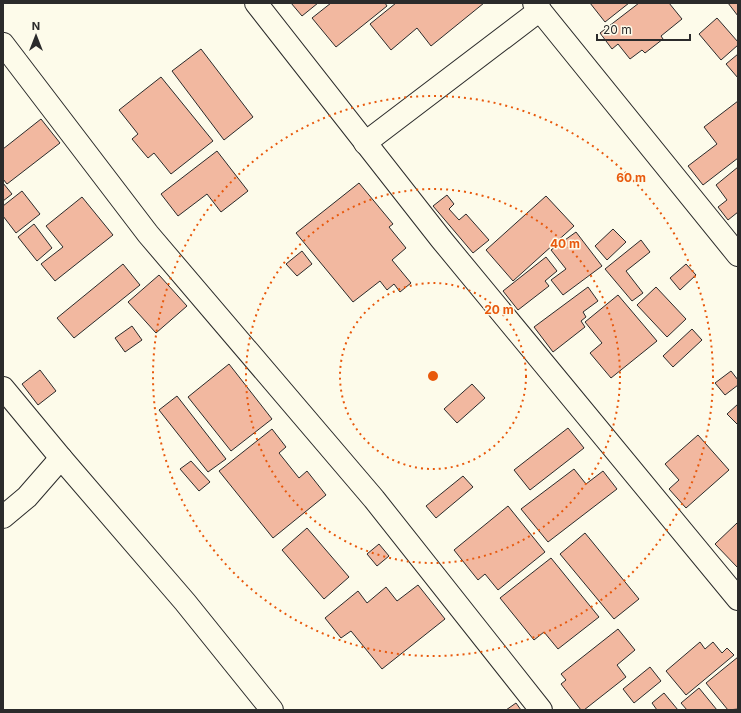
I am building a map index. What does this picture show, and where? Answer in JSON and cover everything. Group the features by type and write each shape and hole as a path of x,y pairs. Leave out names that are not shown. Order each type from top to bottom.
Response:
{"street":[{"path":"256,3 441,239 738,599"},
{"path":"365,143 537,7 738,255"},
{"path":"3,44 148,234 374,499 541,710"},
{"path":"3,388 185,602 272,710"},
{"path":"3,517 27,497 61,458"}],"building":[{"path":"291,3 318,3 302,16"},
{"path":"331,3 385,3 387,6 336,47 312,18"},
{"path":"396,3 484,3 431,46 417,28 391,50 370,24"},
{"path":"590,3 629,3 605,22"},
{"path":"639,3 669,3 682,19 661,36 663,39 645,53 642,50 630,59 618,44 612,49 600,33"},
{"path":"728,3 738,3 738,16"},
{"path":"717,18 738,42 738,45 721,60 699,34"},
{"path":"201,49 253,117 224,140 172,71"},
{"path":"738,54 738,78 726,64"},
{"path":"161,77 213,141 171,174 154,153 148,158 132,139 138,134 119,110"},
{"path":"738,101 738,158 703,185 688,166 717,144 704,127"},
{"path":"41,119 60,143 7,184 3,179 3,149"},
{"path":"217,151 248,191 221,212 207,194 178,216 161,194"},
{"path":"738,167 738,212 728,220 718,207 727,200 716,185"},
{"path":"3,183 12,194 3,201"},
{"path":"359,183 393,224 389,227 406,248 392,260 411,283 400,292 394,284 387,290 380,281 353,302 296,233"},
{"path":"22,191 40,214 16,233 3,216 3,206"},
{"path":"447,195 454,204 449,209 459,220 466,214 489,240 473,253 433,206"},
{"path":"546,196 574,226 513,281 486,250"},
{"path":"82,197 113,235 55,281 41,264 63,247 46,226"},
{"path":"34,224 52,248 37,261 18,237"},
{"path":"613,229 626,242 607,260 595,246"},
{"path":"576,232 602,266 563,295 551,280 566,269 551,250"},
{"path":"641,240 650,252 626,271 643,293 632,301 605,269"},
{"path":"302,251 312,264 297,276 286,264"},
{"path":"546,257 557,271 545,281 549,286 518,310 503,291"},
{"path":"123,264 140,285 74,338 57,318"},
{"path":"686,264 696,275 680,290 670,278"},
{"path":"159,275 187,306 156,333 128,302"},
{"path":"588,287 598,301 583,312 586,317 581,321 585,327 553,352 534,327"},
{"path":"656,287 686,319 667,337 637,305"},
{"path":"618,295 657,341 611,378 590,353 602,343 585,322"},
{"path":"132,326 142,340 125,352 115,338"},
{"path":"692,329 702,340 673,367 663,356"},
{"path":"229,364 272,419 231,451 188,397"},
{"path":"40,370 56,391 38,405 22,384"},
{"path":"731,371 738,380 738,385 725,395 715,383"},
{"path":"472,384 485,398 457,423 444,409"},
{"path":"177,396 226,459 208,472 159,410"},
{"path":"738,404 738,424 737,424 727,414"},
{"path":"568,428 584,448 530,490 514,470"},
{"path":"272,429 286,447 279,453 299,478 307,471 326,495 273,538 219,471"},
{"path":"698,435 729,470 686,508 669,489 679,480 665,464"},
{"path":"191,461 210,482 199,491 180,469"},
{"path":"574,469 586,484 603,471 617,489 548,542 521,509"},
{"path":"463,476 473,487 436,518 426,506"},
{"path":"508,506 545,552 498,590 485,574 478,580 454,550"},
{"path":"737,523 738,524 738,568 715,544"},
{"path":"307,528 349,577 324,599 282,550"},
{"path":"585,533 639,599 614,619 560,554"},
{"path":"379,544 389,556 377,566 367,554"},
{"path":"551,558 599,617 558,649 544,632 534,640 500,598"},
{"path":"418,585 445,619 382,669 351,631 341,638 325,618 358,591 367,603 386,587 397,601"},
{"path":"618,629 635,650 617,665 626,677 584,710 581,710 561,684 566,680 561,674"},
{"path":"700,642 705,649 713,642 722,653 727,648 734,655 686,695 666,671"},
{"path":"738,657 738,709 728,710 706,683"},
{"path":"650,667 661,681 634,703 623,689"},
{"path":"699,688 717,710 687,710 681,703"},
{"path":"664,693 678,710 657,710 652,703"},
{"path":"516,703 521,710 506,710"}]}
